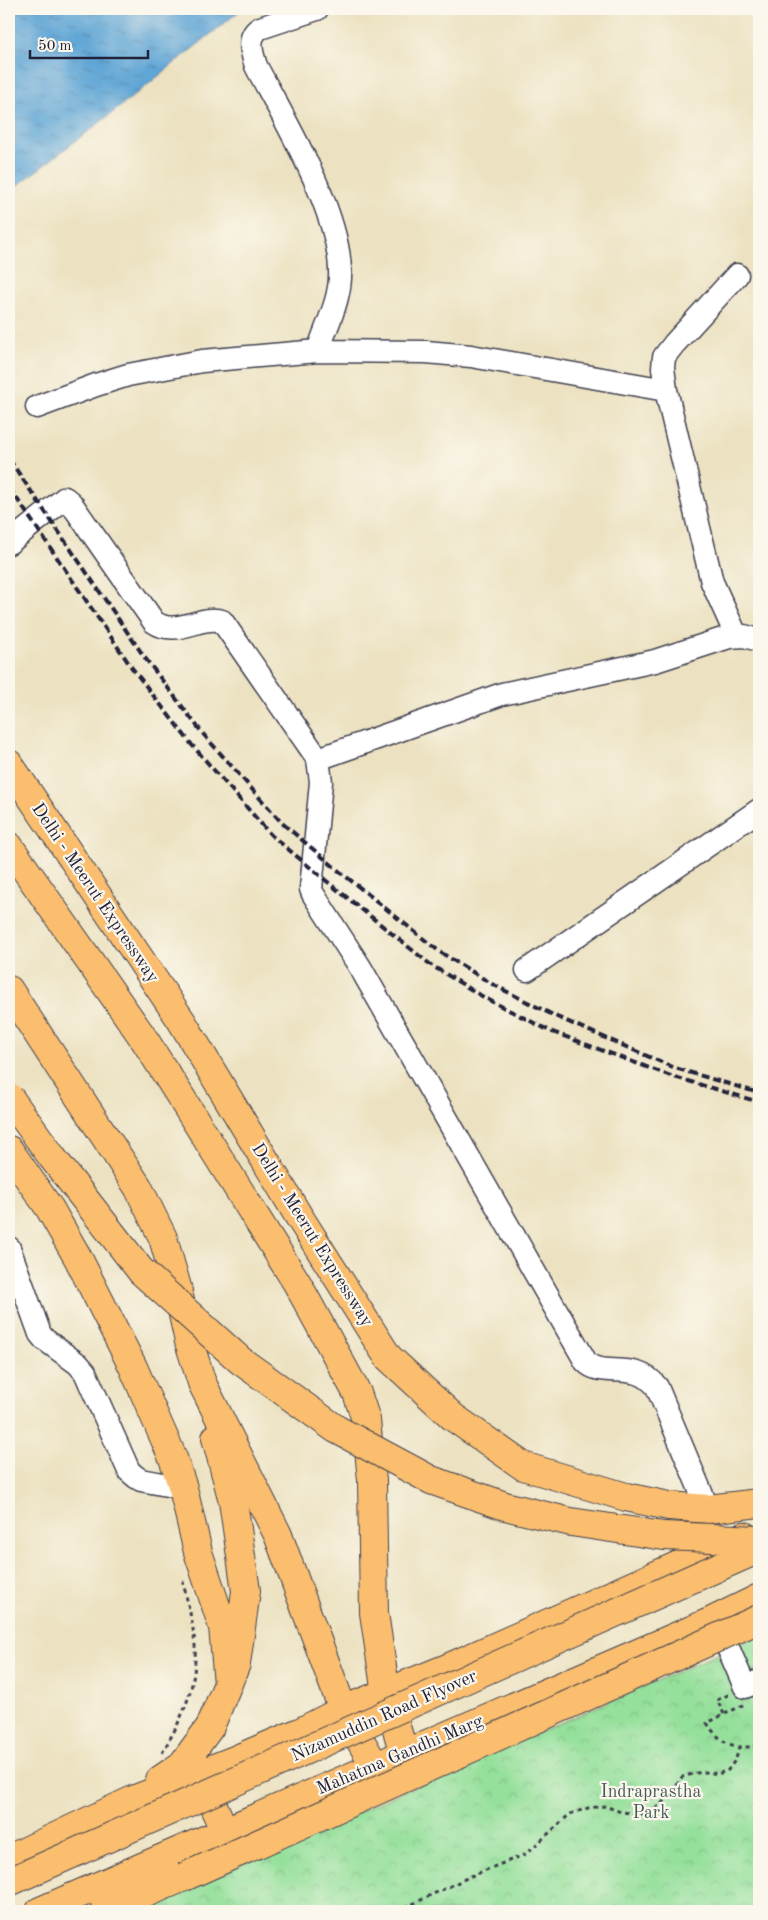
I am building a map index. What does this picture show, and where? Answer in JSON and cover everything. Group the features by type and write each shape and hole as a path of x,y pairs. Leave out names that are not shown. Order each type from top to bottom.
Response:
{"highway":[{"name":"Delhi - Meerut Expressway","path":"9,764 181,1020 298,1215 388,1357 454,1416 523,1466 626,1497 669,1506 708,1509 759,1503"},
{"path":"9,846 144,1039 173,1084 297,1283 357,1394 366,1420 372,1480 374,1613 386,1694 404,1753"},
{"path":"9,990 138,1187 163,1238 177,1287 189,1342 202,1383 233,1501 246,1591 236,1664 210,1727 182,1765 133,1800"},
{"path":"9,1097 52,1157 141,1271 241,1361 336,1429 431,1480 505,1506 571,1522 664,1536 759,1540"},
{"path":"9,1150 50,1209 78,1258 133,1367 173,1458 183,1488 198,1552 223,1627 228,1684"},
{"path":"202,1383 278,1535 343,1710 374,1766"},
{"path":"9,1859 133,1800 302,1732 343,1710 386,1694 759,1530"},
{"name":"Nizamuddin Road Flyover","path":"9,1882 759,1549"},
{"name":"Mahatma Gandhi Marg","path":"40,1911 716,1619 759,1598"},
{"path":"104,1911 202,1869 759,1619"},
{"path":"186,1778 202,1789 211,1801 224,1831"}],"street":[{"path":"317,9 260,28 254,32 251,41 256,66 321,196 337,241 340,277 338,294 318,351"},
{"path":"736,635 712,582 666,390 663,368 664,357 674,344 737,276"},
{"path":"37,407 128,375 202,361 318,351 426,352 471,356 666,390"},
{"path":"9,543 62,499 68,500 154,622 169,628 212,620 222,621 318,759 321,782 312,894 360,967 586,1362 593,1368 642,1373 658,1387 708,1509"},
{"path":"318,759 495,696 655,660 736,635 759,640"},
{"path":"527,970 759,810"},
{"path":"9,1248 40,1334 86,1372 124,1464 129,1471 136,1478 142,1480 183,1488"},
{"path":"716,1619 751,1690"}],"path":[{"path":"724,1714 717,1700 751,1690"},
{"path":"751,1690 724,1714 707,1723 715,1735 727,1744 739,1747 759,1745"},
{"path":"398,1911 471,1876 526,1854 570,1814 588,1808 605,1806 622,1812 641,1814 659,1806 670,1795 682,1778 696,1772 718,1774 728,1770 736,1759 739,1747"}],"green space":[{"name":"Indraprastha Park","path":"759,1636 759,1911 131,1911"}],"water":[{"path":"9,9 242,9 116,110 9,192"}],"railway":[{"path":"9,459 145,658 204,735 282,823 440,952 492,984 557,1017 675,1068 759,1093"},
{"path":"9,487 132,668 192,745 271,835 329,883 431,965 485,998 550,1031 671,1076 759,1102"}]}
